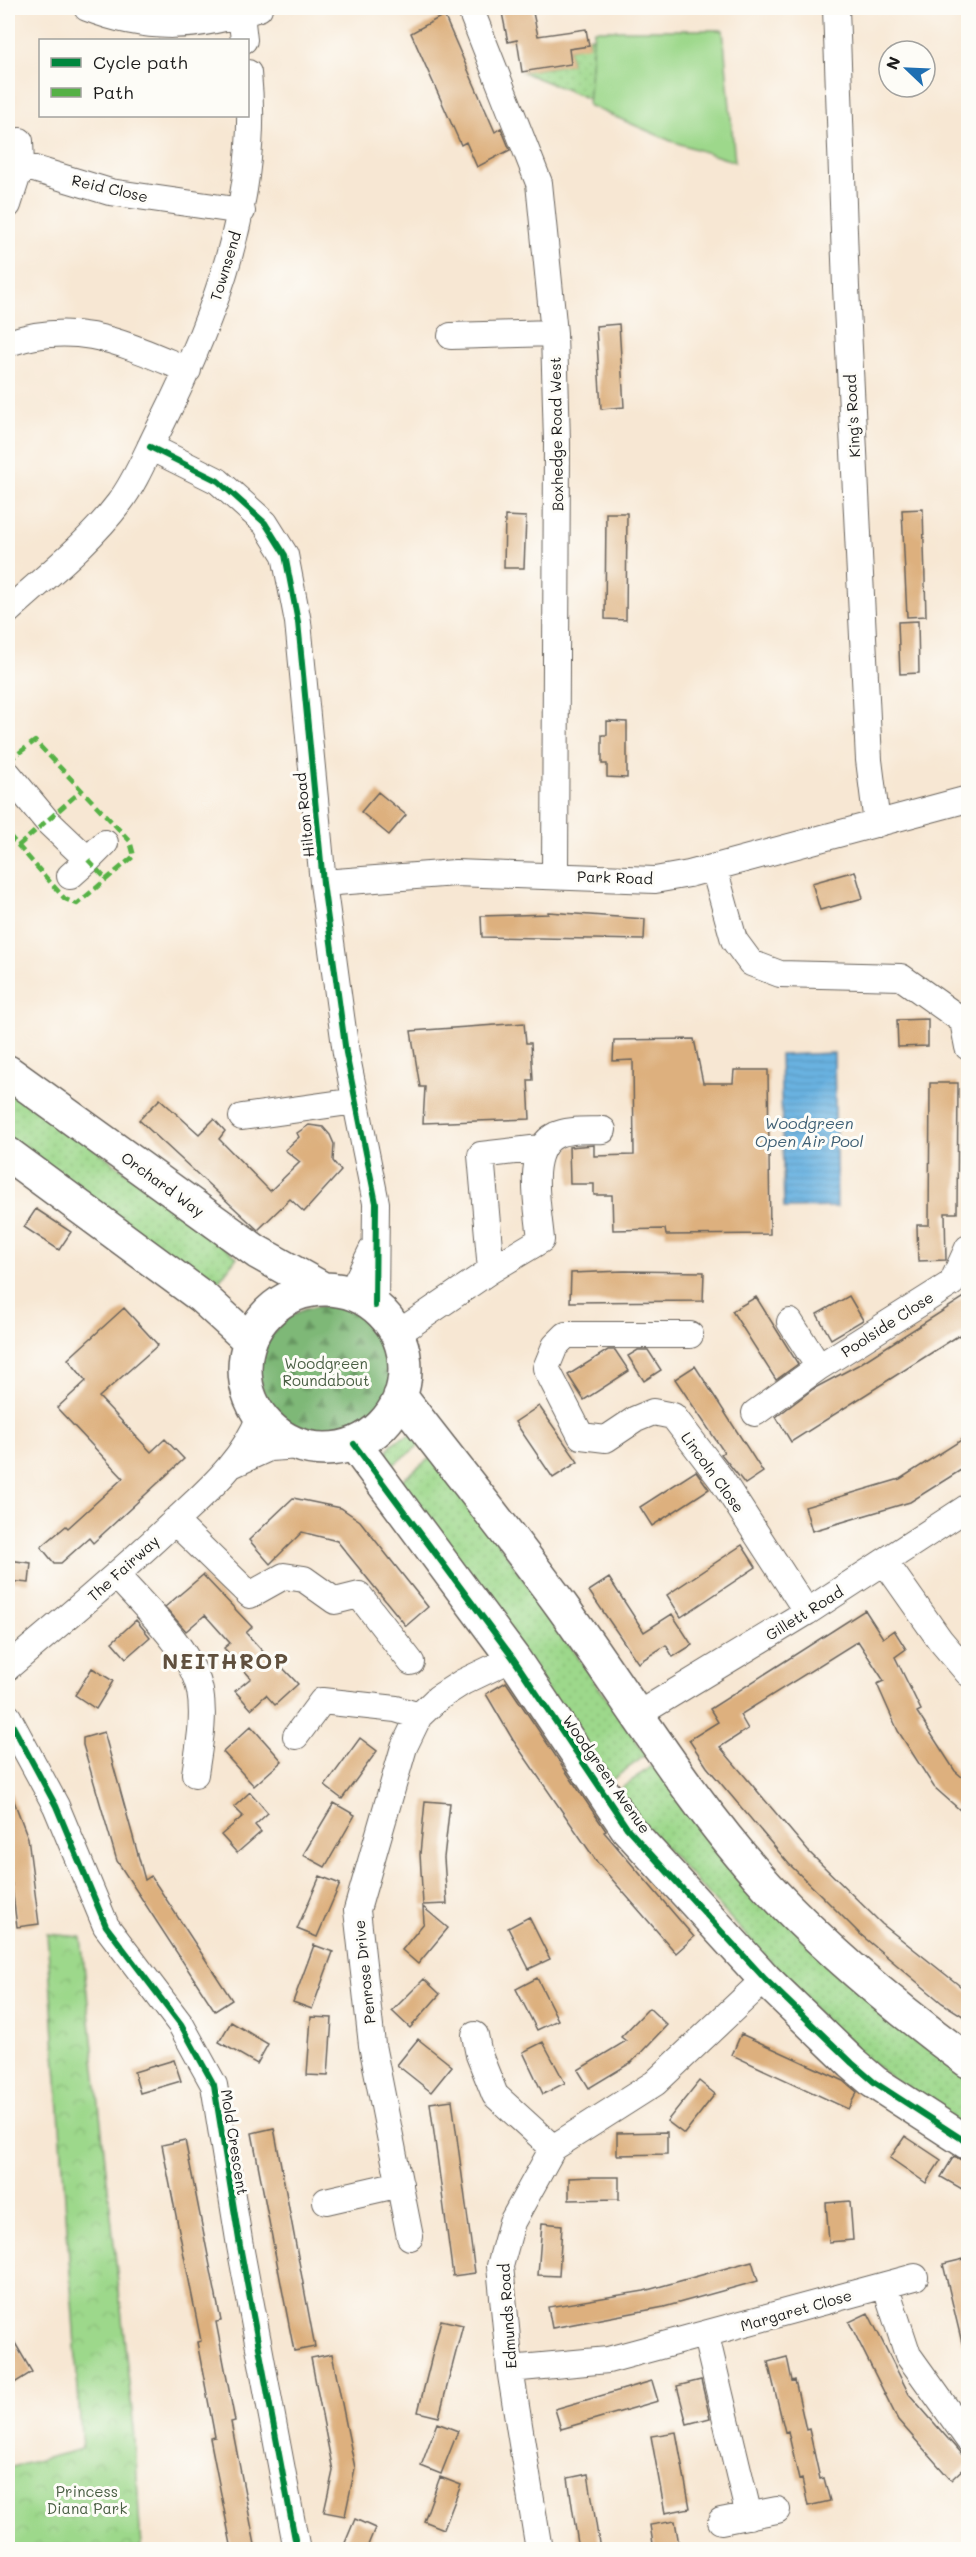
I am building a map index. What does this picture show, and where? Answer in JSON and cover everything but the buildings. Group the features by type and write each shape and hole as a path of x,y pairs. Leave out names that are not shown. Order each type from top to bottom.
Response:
{"street":[{"path":"87,8 119,19 150,25 186,26 250,11 244,39"},
{"name":"Boxhedge Road West","path":"470,8 538,183 554,333 557,443 555,875"},
{"name":"King's Road","path":"836,8 846,287 868,749 877,824"},
{"name":"Townsend","path":"249,86 249,113"},
{"name":"Townsend","path":"8,611 80,546 120,503 188,370 216,298 242,211 249,117"},
{"name":"Reid Close","path":"8,205 20,153 110,192 242,211"},
{"path":"8,343 63,331 110,338 188,370"},
{"path":"451,336 554,333"},
{"name":"Hilton Road","path":"150,447 218,481 265,523 276,537 285,555 298,622 323,883 346,1053 376,1203 374,1248 350,1296"},
{"path":"8,774 47,821 88,860"},
{"name":"Park Road","path":"323,883 455,873 655,880 714,868 969,799"},
{"path":"714,868 734,940 751,963 780,974 901,977 966,1020 969,1047"},
{"name":"Orchard Way","path":"8,1072 257,1252 350,1296"},
{"path":"242,1117 356,1101"},
{"path":"491,1270 481,1155 540,1148 558,1134 603,1130"},
{"path":"397,1334 491,1270 541,1240 536,1161 540,1148"},
{"path":"8,1154 202,1297 250,1341"},
{"name":"Poolside Close","path":"755,1413 819,1367 952,1283 969,1248"},
{"path":"299,1293 350,1296 397,1334 404,1354 405,1376 400,1396 390,1416 374,1433 354,1444 328,1449 301,1446 278,1434 260,1416 248,1393 245,1367 250,1341 261,1320 278,1304 299,1293"},
{"path":"790,1322 819,1367"},
{"name":"Lincoln Close","path":"690,1335 566,1335 555,1346 546,1368 581,1436 606,1439 636,1419 653,1412 673,1416 721,1479 807,1612"},
{"path":"400,1396 560,1605 711,1820 767,1885 835,1954 894,2006 969,2061"},
{"name":"The Fairway","path":"8,1667 117,1576 234,1464 254,1432 260,1416"},
{"name":"Woodgreen Avenue","path":"354,1444 513,1658 627,1828 765,1980 874,2082 969,2143"},
{"name":"The Fairway","path":"234,1464 269,1448 301,1446"},
{"name":"Gillett Road","path":"637,1715 807,1612 969,1507"},
{"path":"174,1521 250,1595 284,1576 304,1579 335,1601 359,1595 411,1662"},
{"path":"885,1562 940,1640 969,1673"},
{"path":"117,1576 190,1662 200,1691 201,1729 195,1774"},
{"name":"Penrose Drive","path":"410,2237 372,2045 357,1910 405,1747 419,1716 438,1698 463,1682 513,1658"},
{"path":"296,1736 322,1701 396,1709 419,1716"},
{"name":"Mold Crescent","path":"8,1717 56,1806 106,1926 181,2025 214,2085 240,2246 297,2550"},
{"name":"Edmunds Road","path":"539,2550 510,2369 500,2266 512,2222 553,2148 655,2083 765,1980"},
{"path":"475,2035 479,2055 495,2095 553,2148"},
{"path":"326,2201 400,2184"},
{"name":"Margaret Close","path":"510,2369 608,2360 706,2336 915,2277"},
{"path":"885,2285 908,2355 969,2439"},
{"path":"706,2336 749,2516"},
{"path":"721,2521 777,2510"}],"green space":[{"path":"594,30 723,30 735,162 671,141 588,105"},
{"path":"594,36 589,99 522,72 571,64 569,49 589,45 588,38"},
{"path":"8,1082 237,1257 209,1294 8,1143"},
{"name":"Woodgreen Roundabout","path":"326,1306 351,1311 373,1325 387,1347 392,1372 387,1397 373,1419 351,1433 326,1438 301,1433 279,1419 265,1397 260,1372 265,1347 279,1325 301,1311"},
{"path":"416,1433 425,1441 386,1470 388,1449 391,1445 401,1438"},
{"path":"436,1453 646,1755 606,1784 400,1482"},
{"path":"653,1765 968,2073 968,2131 850,2048 615,1793"},
{"name":"Princess Diana Park","path":"47,1934 81,1937 135,2439 141,2549 8,2549 8,2468 82,2449"}],"water":[{"name":"Woodgreen Open Air Pool","path":"834,1053 837,1207 784,1208 780,1055"}],"marked path":[{"path":"8,205 10,230 8,235"},
{"path":"8,761 35,741 130,841 134,856 77,904 65,899 8,834"},
{"path":"18,846 82,790"},
{"path":"88,860 107,880"}],"cycle path":[{"path":"150,447 218,481 265,523 285,555 298,622 323,883 346,1053 376,1203 375,1306"},
{"path":"354,1444 513,1658 627,1828 765,1979 852,2063 874,2082 968,2143"},
{"path":"8,1717 56,1806 106,1926 181,2025 214,2085 240,2246 297,2550"}],"district":[{"name":"NEITHROP","path":"226,1660"}]}
